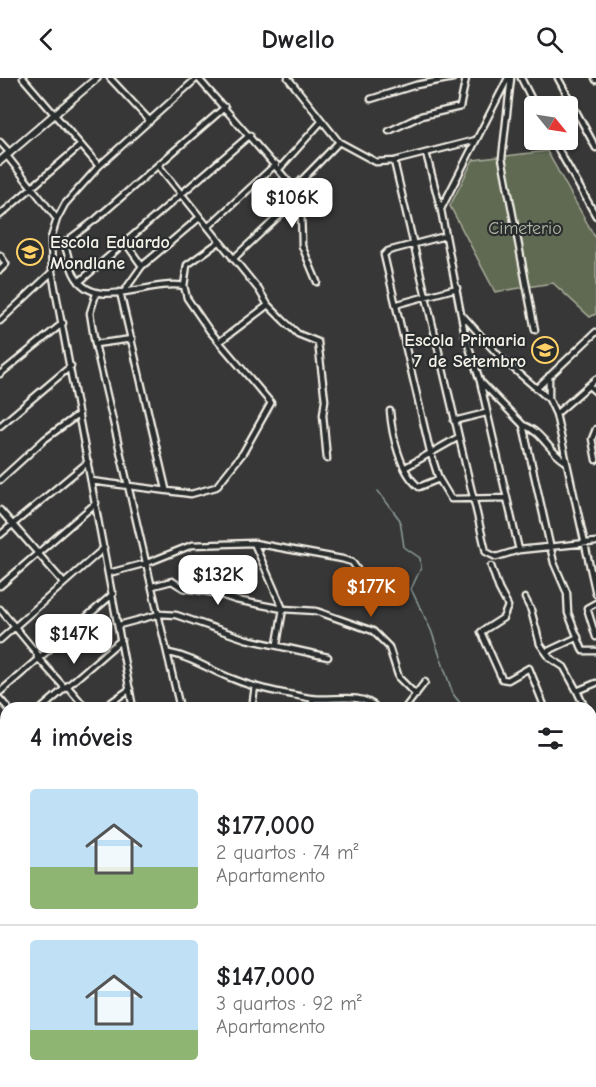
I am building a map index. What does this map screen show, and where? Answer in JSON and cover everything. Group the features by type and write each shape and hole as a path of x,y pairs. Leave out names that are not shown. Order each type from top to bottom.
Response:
{"street":[{"path":"22,78 99,166"},
{"path":"0,161 98,78"},
{"path":"110,78 150,122"},
{"path":"132,702 52,272 51,244 57,219 75,191 99,166 198,78 280,168 294,188 303,228 302,246 317,282"},
{"path":"290,78 321,122 339,142 376,162 394,161 476,140"},
{"path":"371,99 416,85 453,78"},
{"path":"389,131 421,116 460,107 466,78"},
{"path":"441,210 509,78"},
{"path":"509,78 502,158 535,330"},
{"path":"521,78 530,96"},
{"path":"558,78 596,148"},
{"path":"51,244 64,243 96,219 225,107"},
{"path":"280,168 321,122"},
{"path":"80,282 250,135"},
{"path":"0,142 57,219"},
{"path":"294,188 339,142"},
{"path":"0,215 81,145"},
{"path":"559,150 596,216"},
{"path":"426,153 441,210 465,335 480,381 519,550"},
{"path":"394,161 457,438 475,500 474,505 486,552 496,557 519,550 596,542"},
{"path":"208,227 276,164"},
{"path":"158,165 268,305 298,334 316,339 320,347 327,459"},
{"path":"233,259 298,198"},
{"path":"166,489 123,291 142,266 199,218"},
{"path":"445,236 413,243 388,251 384,255 398,304 430,451 439,479 451,499 507,498"},
{"path":"125,242 142,266"},
{"path":"92,481 127,483 196,494 219,485 247,447 270,406 269,399 254,385 192,308 184,286 187,265 219,242"},
{"path":"64,243 74,275 96,294 105,296 123,291 170,285 184,286"},
{"path":"0,255 6,264 0,270"},
{"path":"0,321 52,272"},
{"path":"398,304 457,288"},
{"path":"96,294 90,313 95,344 169,652 179,702"},
{"path":"219,342 268,305"},
{"path":"463,316 500,357 549,399 556,414 583,544 596,594"},
{"path":"0,374 63,323"},
{"path":"537,388 596,332"},
{"path":"95,344 132,339"},
{"path":"0,426 70,366"},
{"path":"549,376 549,399"},
{"path":"556,414 596,379"},
{"path":"480,381 524,425 539,433 552,452 565,461"},
{"path":"589,386 596,392"},
{"path":"390,411 394,439 406,467 419,487 439,479"},
{"path":"454,421 486,413"},
{"path":"0,480 45,439 79,414"},
{"path":"524,425 554,563 568,596 568,613 584,653 596,651"},
{"path":"596,429 592,440 596,460"},
{"path":"406,467 430,451 457,438"},
{"path":"0,535 88,462"},
{"path":"0,586 96,503"},
{"path":"0,510 64,584"},
{"path":"254,543 283,609 277,644"},
{"path":"109,573 147,563 192,545 254,543 342,559 352,562 357,568"},
{"path":"0,640 104,548"},
{"path":"491,566 508,606 503,618 481,632 502,679 508,680 529,668 543,702"},
{"path":"153,586 172,581 189,589 283,609 316,611 373,631 389,647 399,678 416,695"},
{"path":"0,692 113,594"},
{"path":"525,598 531,610 538,641 546,652 564,668 582,702"},
{"path":"596,603 587,608 596,636"},
{"path":"0,609 38,657 80,702"},
{"path":"119,625 160,614 176,615 246,639 328,657"},
{"path":"546,652 578,637"},
{"path":"49,702 121,640"},
{"path":"169,652 190,658 216,672 255,686 314,699 336,697 368,702"},
{"path":"410,702 425,682"},
{"path":"577,691 596,683"},
{"path":"253,702 255,686"},
{"path":"112,702 130,689"}],"green space":[{"name":"Cimeterio","path":"547,151 596,239 596,314 590,317 553,283 495,292 450,206 473,160"}],"waterway":[{"path":"378,491 400,520 404,547 420,558 421,568 411,589 431,630 453,694 459,702"}],"place":[{"name":"Escola Eduardo Mondlane","path":"30,252"},
{"name":"Escola Primaria 7 de Setembro","path":"545,350"}]}
